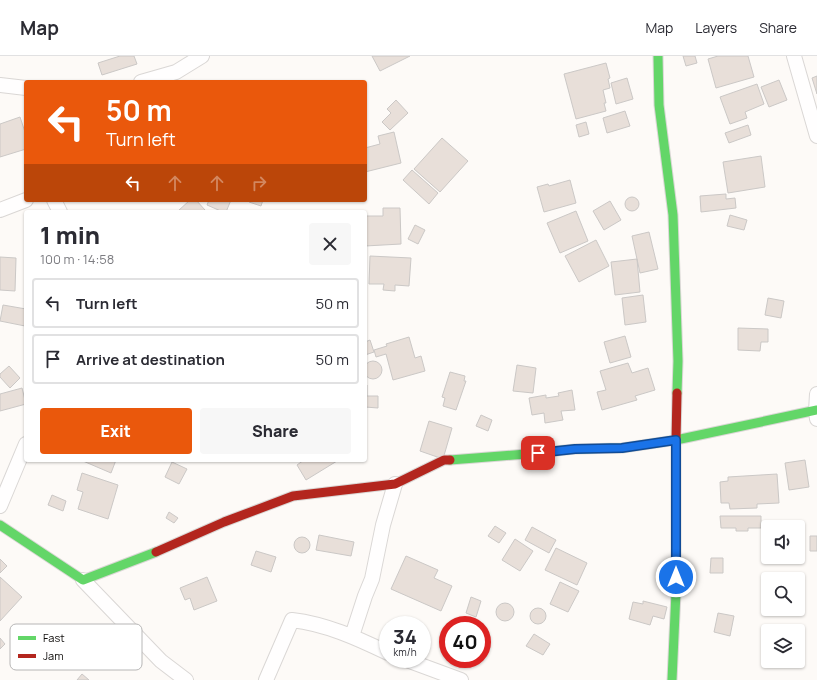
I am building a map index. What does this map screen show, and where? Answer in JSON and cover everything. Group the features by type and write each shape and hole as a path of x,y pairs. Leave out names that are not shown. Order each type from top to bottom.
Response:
{"street":[{"path":"148,80 176,72 202,56"},
{"path":"658,56 659,105 673,215 678,361 676,440 676,592 672,680"},
{"path":"794,56 817,136"},
{"path":"0,85 24,88"},
{"path":"0,210 24,201"},
{"path":"83,580 155,552 224,522 293,496 395,484 444,460 575,449 622,448 676,440 817,413 817,394"},
{"path":"0,506 24,449"},
{"path":"352,636 372,579 383,526 395,484"},
{"path":"0,525 83,580 125,624"},
{"path":"266,680 292,620 310,622 352,636 379,649"},
{"path":"142,642 161,662 186,680"},
{"path":"428,668 461,680"}],"building":[{"path":"120,56 134,56 137,64 102,75 98,63"},
{"path":"372,56 410,56 380,71"},
{"path":"683,56 695,56 697,63 686,66"},
{"path":"718,56 748,56 754,77 716,88 708,59"},
{"path":"606,63 610,78 608,79 610,88 603,90 606,111 576,119 564,74"},
{"path":"817,76 817,94 812,78"},
{"path":"627,78 633,99 616,104 611,83"},
{"path":"779,80 787,100 769,107 761,87"},
{"path":"757,84 764,104 745,112 747,118 730,124 720,97"},
{"path":"396,100 408,113 390,130 382,122 391,113 387,109"},
{"path":"625,111 630,126 607,133 603,118"},
{"path":"20,117 24,129 24,150 0,157 0,124"},
{"path":"586,122 589,134 579,137 576,125"},
{"path":"748,125 751,135 729,143 725,133"},
{"path":"394,132 401,163 367,172 367,147 380,144 378,136"},
{"path":"442,138 468,161 440,192 414,169"},
{"path":"761,156 765,187 728,193 723,162"},
{"path":"412,170 438,193 429,204 403,180"},
{"path":"570,180 576,203 544,212 537,187 548,184 549,186"},
{"path":"726,194 726,199 735,198 736,208 701,212 700,196"},
{"path":"629,197 635,197 639,201 639,207 635,211 629,211 625,207 625,201"},
{"path":"610,201 621,220 604,230 593,211"},
{"path":"188,202 198,202 205,210 179,210"},
{"path":"208,202 230,202 227,210 218,210 207,205"},
{"path":"249,202 262,202 261,206"},
{"path":"383,208 400,208 401,244 367,246 367,216 383,216"},
{"path":"576,211 588,241 560,253 547,223"},
{"path":"730,215 747,220 744,230 727,226"},
{"path":"415,225 425,230 418,244 408,239"},
{"path":"649,232 658,269 640,273 632,236"},
{"path":"596,240 609,266 579,282 565,256"},
{"path":"370,256 411,258 409,286 395,285 395,291 383,290 384,284 369,284"},
{"path":"0,257 16,258 15,291 0,290"},
{"path":"637,259 640,292 615,295 611,262"},
{"path":"643,295 646,322 625,325 622,298"},
{"path":"768,298 784,301 781,318 765,315"},
{"path":"3,305 24,309 24,326 0,321"},
{"path":"738,328 768,329 768,342 761,342 760,351 738,350"},
{"path":"625,336 631,357 610,363 604,342"},
{"path":"409,337 415,358 421,356 425,371 393,380 386,354 376,357 374,350 387,346 386,344"},
{"path":"370,340 374,352 367,354 367,341"},
{"path":"370,362 376,362 381,367 381,373 376,378 373,379 367,376 367,364"},
{"path":"628,363 632,373 648,368 655,390 635,396 637,400 602,410 597,392 606,390 600,371"},
{"path":"517,365 536,368 533,393 513,391"},
{"path":"9,366 20,378 10,388 0,377 0,374"},
{"path":"450,372 465,376 464,381 466,381 456,410 443,406 445,398 442,397"},
{"path":"22,388 24,405 0,411 0,394"},
{"path":"572,390 575,410 561,411 563,420 545,423 544,413 532,415 529,398 546,395 546,398 559,396 558,393"},
{"path":"367,396 378,396 378,408 367,407"},
{"path":"481,415 492,420 488,431 476,426"},
{"path":"429,421 452,428 443,459 420,451"},
{"path":"805,460 809,487 789,490 785,463"},
{"path":"85,462 115,462 111,473"},
{"path":"172,462 187,469 179,484 165,477"},
{"path":"301,462 335,462 306,480 297,465"},
{"path":"82,473 118,485 108,519 78,509 83,492 77,490"},
{"path":"777,474 779,503 757,504 757,508 730,509 729,503 721,503 720,482 728,481 728,477"},
{"path":"52,495 66,501 63,511 48,505"},
{"path":"169,512 178,518 174,523 166,518"},
{"path":"720,516 761,516 761,528 748,528 748,531 736,531 736,528 721,528"},
{"path":"495,526 506,533 499,543 488,536"},
{"path":"532,527 556,540 549,553 525,540"},
{"path":"319,535 354,542 351,556 316,550"},
{"path":"810,536 817,536 817,551 810,551"},
{"path":"302,537 309,542 310,545 305,552 302,553 295,548 294,545 299,538"},
{"path":"515,539 533,551 520,571 502,560"},
{"path":"556,548 587,563 577,585 545,570"},
{"path":"256,551 276,557 271,572 251,565"},
{"path":"406,556 438,570 434,578 452,586 441,611 391,589"},
{"path":"711,558 723,558 723,573 710,573"},
{"path":"0,559 7,566 0,573"},
{"path":"0,577 22,597 0,621"},
{"path":"207,577 217,601 194,610 190,598 185,600 180,588"},
{"path":"560,582 579,591 568,612 550,604"},
{"path":"471,597 481,601 476,616 466,613"},
{"path":"643,601 667,607 664,619 653,616 650,625 629,619 633,602 643,604"},
{"path":"501,603 509,603 514,608 512,619 509,621 501,621 496,616 496,608"},
{"path":"538,608 545,613 546,616 541,623 538,624 531,619 530,616 535,609"},
{"path":"718,613 734,616 730,636 714,632"},
{"path":"534,634 550,644 543,655 526,646"},
{"path":"0,638 5,644 0,649"},
{"path":"82,674 89,680 77,680"}],"traffic: fast":[{"path":"658,56 659,105 673,215 678,361 677,393"},
{"path":"450,460 575,449 622,448 676,440 817,410"},
{"path":"0,525 83,580 156,552"},
{"path":"672,680 676,592"}],"traffic: jam":[{"path":"676,592 677,393"},
{"path":"156,552 224,522 293,496 395,484 444,460 450,460"}],"route":[{"path":"538,453 575,449 622,448 676,440 676,577"}]}
